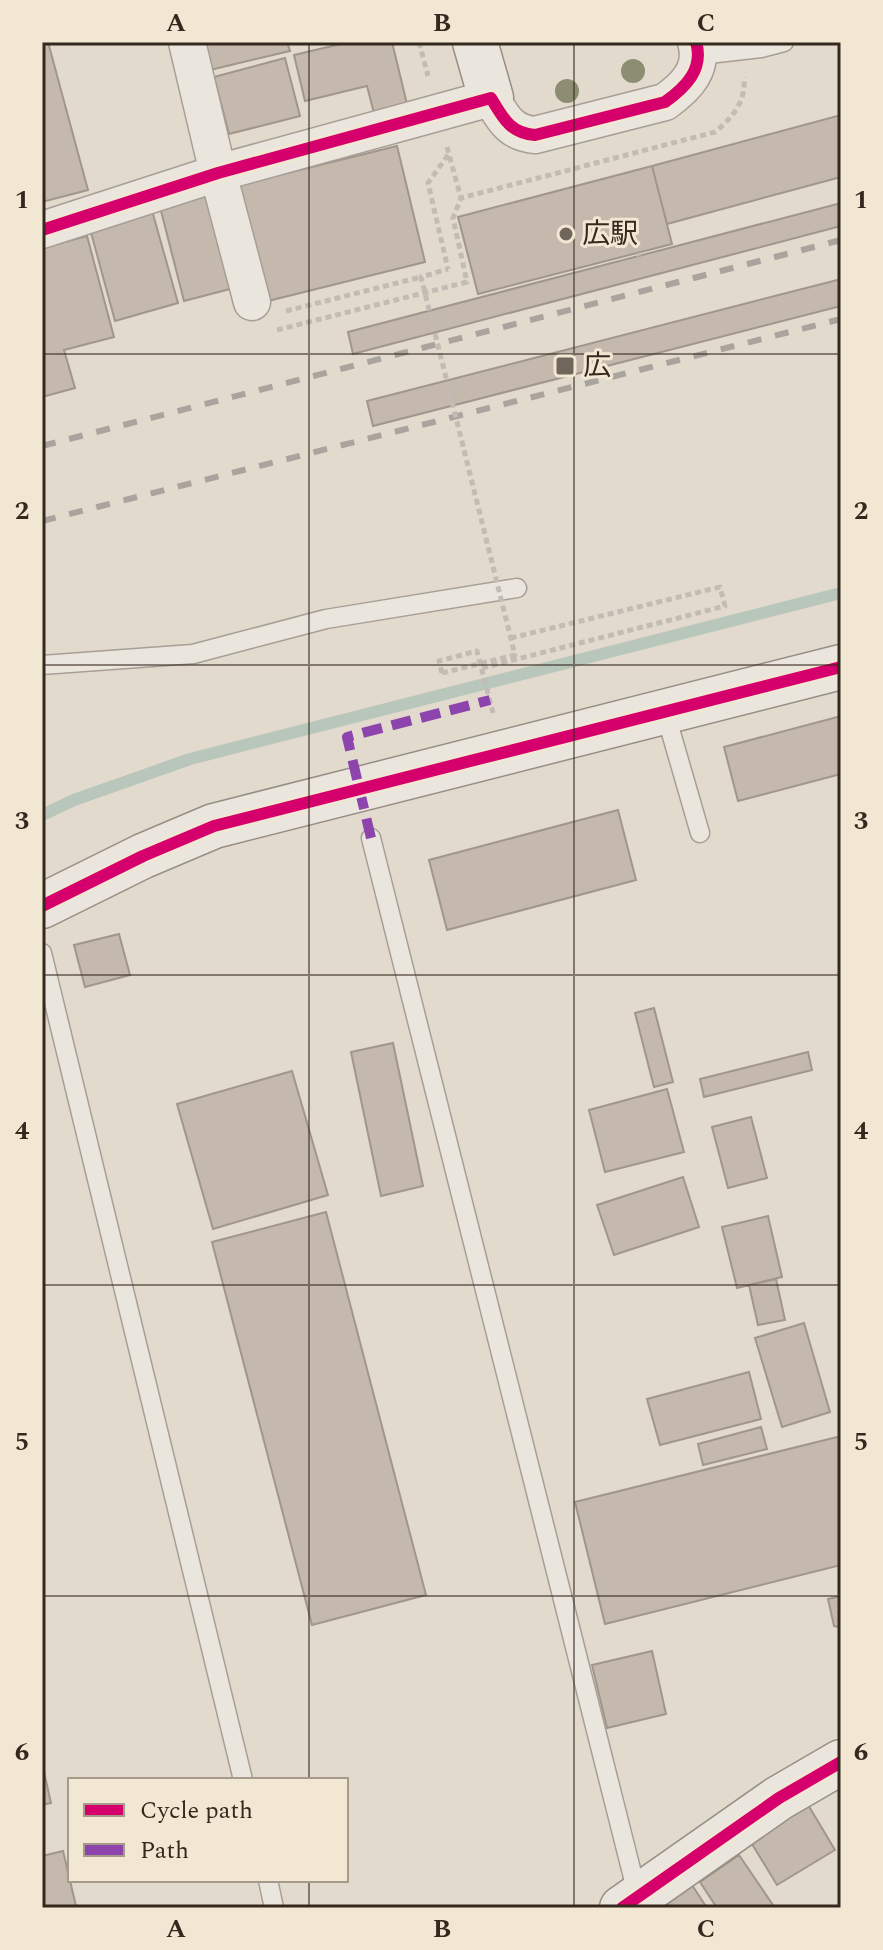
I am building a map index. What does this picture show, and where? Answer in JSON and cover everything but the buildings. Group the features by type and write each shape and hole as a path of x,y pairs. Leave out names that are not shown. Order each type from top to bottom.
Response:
{"street":[{"path":"187,42 218,173 263,316"},
{"path":"477,43 491,98 504,119 520,134 535,135 665,102 682,90 693,75 698,48"},
{"path":"42,230 218,173 491,98"},
{"path":"42,906 130,862 214,826 841,667"},
{"path":"630,1904 779,1798 841,1762"}],"lane":[{"path":"698,48 761,48 784,42"},
{"path":"42,665 193,654 326,619 517,588"},
{"path":"665,712 700,833"},
{"path":"371,838 630,1904"},
{"path":"42,953 243,1778"},
{"path":"268,1882 274,1908"}],"path":[{"path":"263,316 448,269 428,183 449,154"},
{"path":"263,316 413,296 467,282 453,218 461,198"},
{"path":"421,277 515,655 442,673 439,661 477,651 482,669 494,716"},
{"path":"482,669 725,606 720,587 511,638"}],"waterway":[{"path":"42,815 74,800 190,759 841,593"}],"railway":[{"path":"42,446 841,240"},
{"path":"42,521 841,319"}],"marked path":[{"path":"371,838 347,737 490,700"}],"cycle path":[{"path":"42,230 218,173 491,98 513,128 535,135 665,102 680,90 695,69 696,42"},
{"path":"42,906 143,856 214,826 841,667"},
{"path":"622,1908 779,1798 841,1762"}],"place":[{"name":"広駅","path":"566,234"},
{"name":"広","path":"565,366"}]}
